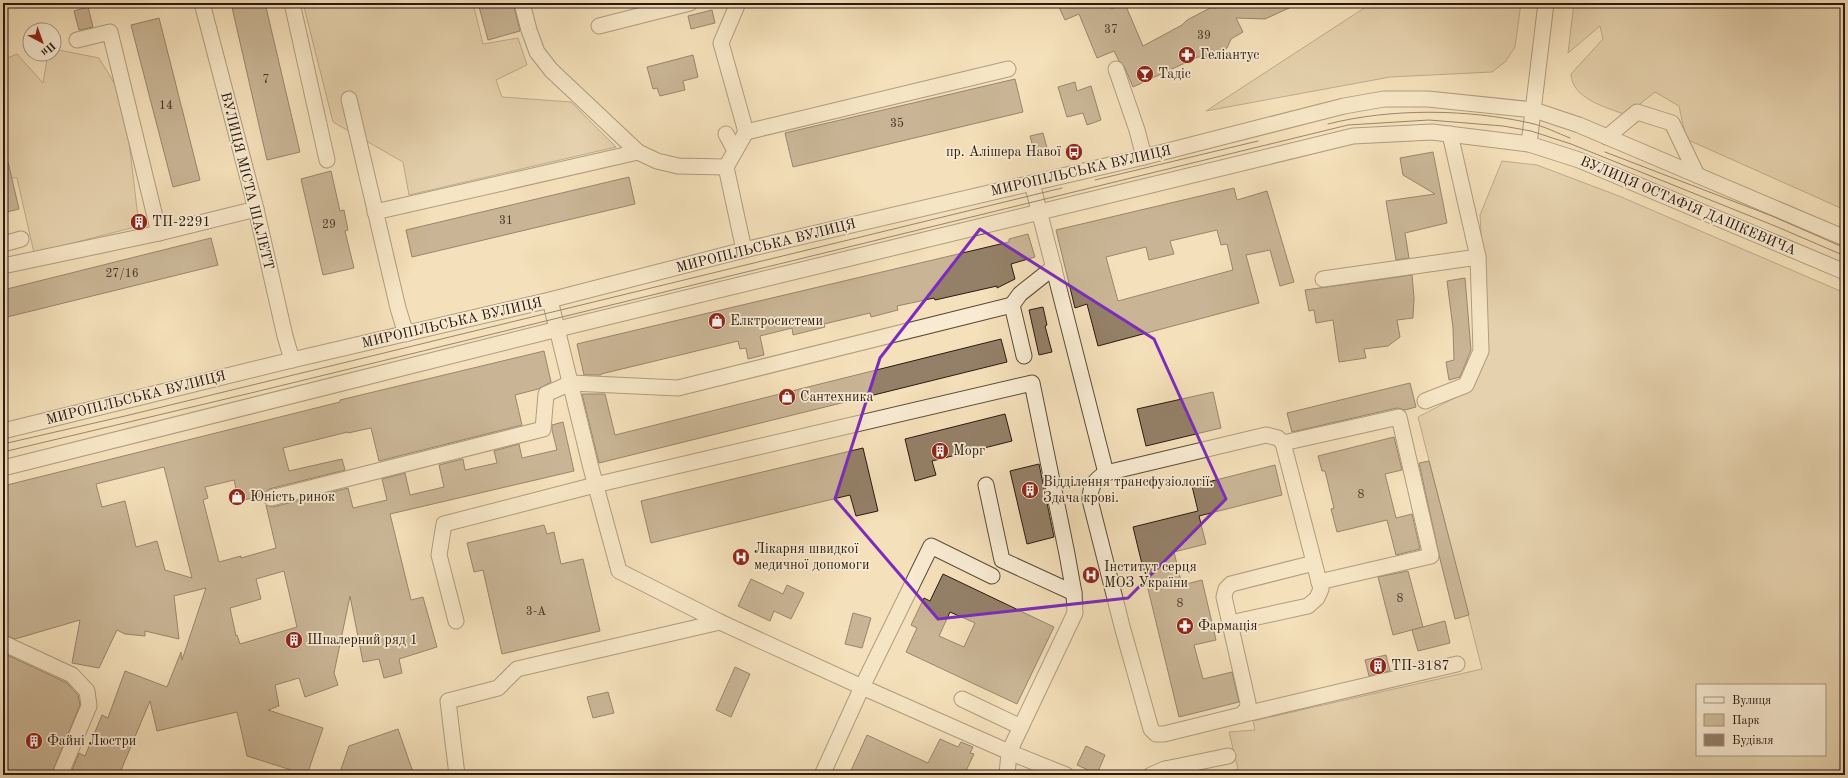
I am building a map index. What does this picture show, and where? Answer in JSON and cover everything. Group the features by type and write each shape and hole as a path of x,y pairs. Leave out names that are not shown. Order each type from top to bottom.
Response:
{"street":[{"name":"ВУЛИЦЯ МІСТА ШАЛЕТТ","path":"202,3 256,209 284,336 292,360"},
{"path":"292,3 327,160"},
{"path":"522,3 529,30 537,52 551,70 638,152 657,160 678,166 726,167"},
{"path":"599,26 690,3"},
{"path":"738,3 721,43 746,132 726,167 744,250"},
{"path":"3,468 558,330 1039,214 1353,136 1432,132 1529,144 1546,3"},
{"path":"77,40 110,32 159,233"},
{"path":"746,132 1008,69"},
{"path":"1116,69 1137,130 1144,157"},
{"path":"349,99 375,212 406,334"},
{"name":"МИРОПІЛЬСЬКА ВУЛИЦЯ","path":"3,431 292,360 550,300 744,250 1144,157 1344,106 1384,99 1428,99 1534,110"},
{"path":"1534,110 1607,136 1845,238"},
{"path":"1607,136 1637,112 1672,123 1697,175"},
{"path":"726,134 735,151"},
{"path":"1425,401 1466,385 1481,351 1478,257 1450,134"},
{"name":"ВУЛИЦЯ ОСТАФІЯ ДАШКЕВИЧА","path":"1529,144 1579,160 1845,272"},
{"path":"375,212 638,152"},
{"path":"1032,183 1106,473"},
{"path":"3,266 159,233 256,209"},
{"path":"3,244 21,240"},
{"path":"1323,280 1478,257"},
{"path":"271,498 543,429 546,394 571,383 678,388 1012,305 1020,294 1054,267"},
{"path":"550,300 595,485 619,571 720,622 862,687 1062,774"},
{"path":"1012,305 1024,356"},
{"path":"456,621 439,555 444,524 595,485 1032,382 1074,593 1075,613 1009,752 1007,775"},
{"path":"1283,443 1399,417 1431,556 1319,582"},
{"path":"1230,623 1308,606 1317,598 1321,589 1283,443 1278,438 1266,435 1106,473 1097,478 1090,490 1090,500 1123,630 1151,729 1156,734 1164,734 1241,714 1457,664"},
{"path":"986,485 1002,560 1074,593"},
{"path":"822,775 862,687 932,546 992,576"},
{"path":"1241,714 1247,709 1248,703 1224,597 1226,589 1231,584 1314,563"},
{"path":"457,775 448,701 498,688 517,669 720,622"},
{"path":"3,643 72,675 87,691 89,706 60,775"},
{"path":"962,699 1021,727"},
{"path":"1151,775 1228,756"}],"highlighted area":[{"path":"980,229 1154,339 1226,499 1128,598 938,619 835,499 880,358"}],"green space":[{"path":"303,3 473,3 483,44 518,38 527,65 496,80 502,97 571,102 616,147 409,195 403,162 333,122"},
{"path":"1372,3 1521,3 1515,47 1505,62 1492,72 1390,77 1206,111"},
{"path":"1574,3 1845,3 1845,210 1686,139 1679,106 1655,92 1626,115 1591,101 1584,96 1577,90 1573,83 1571,74 1603,39 1600,26 1568,53"},
{"path":"62,51 99,58 124,99 139,226 34,253 17,178 3,177 3,60 17,54 22,60 22,62 24,62 43,83 47,62 62,62"},
{"path":"1502,161 1537,165 1619,196 1845,293 1845,775 1218,775 1238,769 1229,732 1255,730 1253,721 1482,669 1418,417 1466,392 1488,350 1480,215"}],"building":[{"path":"231,3 265,3 300,152 267,160"},
{"path":"478,3 513,3 520,31 488,40"},
{"path":"1057,3 1109,3 1111,9 1125,4 1143,46 1210,8 1216,8 1226,3 1300,3 1265,19 1236,18 1243,32 1231,39 1227,48 1217,55 1206,58 1198,57 1133,87 1124,66 1119,61 1114,51 1097,58 1079,14 1065,20"},
{"path":"88,7 93,27 79,30 74,11"},
{"path":"712,10 715,23 691,29 688,16"},
{"path":"159,18 200,180 173,187 131,25"},
{"path":"693,55 698,77 683,81 685,90 660,96 657,88 653,89 647,67"},
{"path":"1015,79 1023,112 793,167 785,133"},
{"path":"1075,82 1077,91 1091,86 1101,120 1087,125 1083,113 1067,117 1058,87"},
{"path":"1043,133 1047,148 1034,151 1030,136"},
{"path":"1433,152 1447,223 1405,233 1409,258 1396,260 1386,201 1435,194 1403,175 1400,158"},
{"path":"8,162 19,209 3,213 3,163"},
{"path":"331,171 340,211 344,210 348,230 345,231 354,268 323,275 301,179"},
{"path":"629,177 635,204 412,257 406,230"},
{"path":"1234,188 1237,200 1267,191 1294,282 1280,286 1270,250 1246,255 1259,303 1098,346 1087,304 1075,308 1056,230","holes":["1217,230 1221,245 1227,244 1233,270 1118,301 1106,257 1146,247 1149,260 1174,254 1170,241"]},
{"path":"1028,234 1035,257 1011,264 1015,279 997,288 997,286 935,300 934,298 897,306 898,310 871,317 870,313 824,324 825,327 793,335 792,328 760,336 764,355 748,359 746,348 740,349 738,341 601,375 584,375 577,344 1009,242 1009,239"},
{"path":"211,238 218,265 3,318 3,290"},
{"path":"1412,275 1414,298 1413,318 1397,320 1400,337 1388,346 1364,349 1366,358 1339,362 1333,320 1316,323 1314,310 1309,311 1305,290"},
{"path":"1465,278 1471,350 1460,377 1449,380 1446,362 1454,360 1453,328 1447,281"},
{"path":"1043,307 1047,325 1045,326 1052,352 1039,355 1029,310"},
{"path":"1001,339 1007,362 599,463 582,394 605,394 615,435"},
{"path":"544,351 551,382 538,389 515,395 522,425 379,461 371,428 348,432 283,448 289,471 342,459 345,470 269,489 262,496 239,501 234,480 205,487 208,498 203,500 219,562 241,556 241,558 276,548 266,505 273,507 348,488 353,508 387,500 382,479 405,473 410,495 444,487 439,465 463,459 465,470 497,463 494,451 519,444 522,458 557,450 552,425 563,422 574,471 390,514 411,600 423,597 437,647 399,659 402,673 384,678 379,659 363,662 350,596 334,673 338,685 305,697 299,678 275,685 279,706 268,710 323,728 307,775 247,756 237,712 157,731 150,701 119,775 70,775 79,753 85,756 102,715 108,718 125,671 167,687 181,652 182,660 206,588 174,596 179,639 145,631 145,636 125,634 117,630 99,668 72,663 80,620 15,639 3,634 3,486 340,402 340,400","holes":["164,467 192,578 165,570 157,541 136,547 125,501 102,507 96,484","284,571 297,627 240,644 237,635 236,636 230,608 261,599 256,579"]},
{"path":"1410,383 1416,407 1405,410 1397,408 1292,432 1287,413"},
{"path":"1213,392 1221,428 1146,446 1137,409"},
{"name":"Морг","path":"1005,414 1012,441 932,461 936,475 915,481 905,439"},
{"path":"1394,437 1402,470 1385,474 1396,518 1412,514 1420,549 1396,555 1387,520 1337,532 1331,509 1334,508 1325,471 1322,471 1318,456"},
{"path":"863,448 878,511 856,516 850,495 651,543 641,501"},
{"path":"1429,461 1469,615 1455,619 1419,463"},
{"name":"Відділення трансфузіології. Здача крові.","path":"1039,464 1054,537 1027,544 1010,471"},
{"path":"1275,465 1282,495 1199,516 1206,544 1174,552 1182,585 1202,580 1216,640 1194,645 1203,679 1232,672 1239,702 1179,717 1133,527 1198,511 1192,486"},
{"path":"544,525 547,534 554,532 561,564 583,559 600,631 502,654 483,570 474,572 467,543"},
{"path":"1408,571 1423,627 1393,635 1378,577"},
{"path":"943,574 1054,627 1017,704 906,652 917,628 911,625 924,598 930,601","holes":["950,612 975,623 964,647 939,636"]},
{"path":"751,579 783,594 787,585 804,593 791,619 774,611 770,621 738,606"},
{"path":"853,613 871,618 862,648 845,644"},
{"path":"1445,621 1450,643 1418,651 1412,630"},
{"name":"Файні Люстри","path":"3,653 67,683 78,695 80,705 51,775 3,775"},
{"name":"ТП-3187","path":"1386,655 1390,671 1369,676 1365,660"},
{"path":"735,667 750,674 731,717 716,710"},
{"path":"608,692 614,713 593,718 587,697"},
{"path":"398,729 414,775 339,775 349,746"},
{"path":"867,735 928,763 940,739 958,747 961,742 973,747 970,753 974,754 964,775 849,775"},
{"path":"1086,746 1105,755 1097,774 1077,765"}],"tram line":[{"path":"1328,124 1377,115 1429,112 1455,113 1506,118 1530,123 1570,138"},
{"path":"3,452 255,392 1348,125 1429,120 1503,126 1531,131 1571,144 1775,226 1845,256"},
{"path":"1095,180 1258,141"},
{"path":"1605,152 1772,216 1845,248"},
{"path":"3,444 125,416 1062,188"}],"place":[{"name":"Геліантус","path":"1187,55"},
{"name":"Тадіс","path":"1145,74"},
{"name":"пр. Алішера Навої","path":"1074,152"},
{"name":"ТП-2291","path":"139,222"},
{"name":"Елктросистеми","path":"717,321"},
{"name":"Сантехника","path":"787,397"},
{"name":"Морг","path":"940,451"},
{"name":"Відділення трансфузіології. Здача крові.","path":"1030,490"},
{"name":"Юність ринок","path":"237,497"},
{"name":"Лікарня швидкої медичної допомоги","path":"741,557"},
{"name":"Інститут серця МОЗ України","path":"1091,575"},
{"name":"Фармація","path":"1185,626"},
{"name":"Шпалерний ряд 1","path":"294,640"},
{"name":"ТП-3187","path":"1378,666"},
{"name":"Файні Люстри","path":"34,741"}]}
